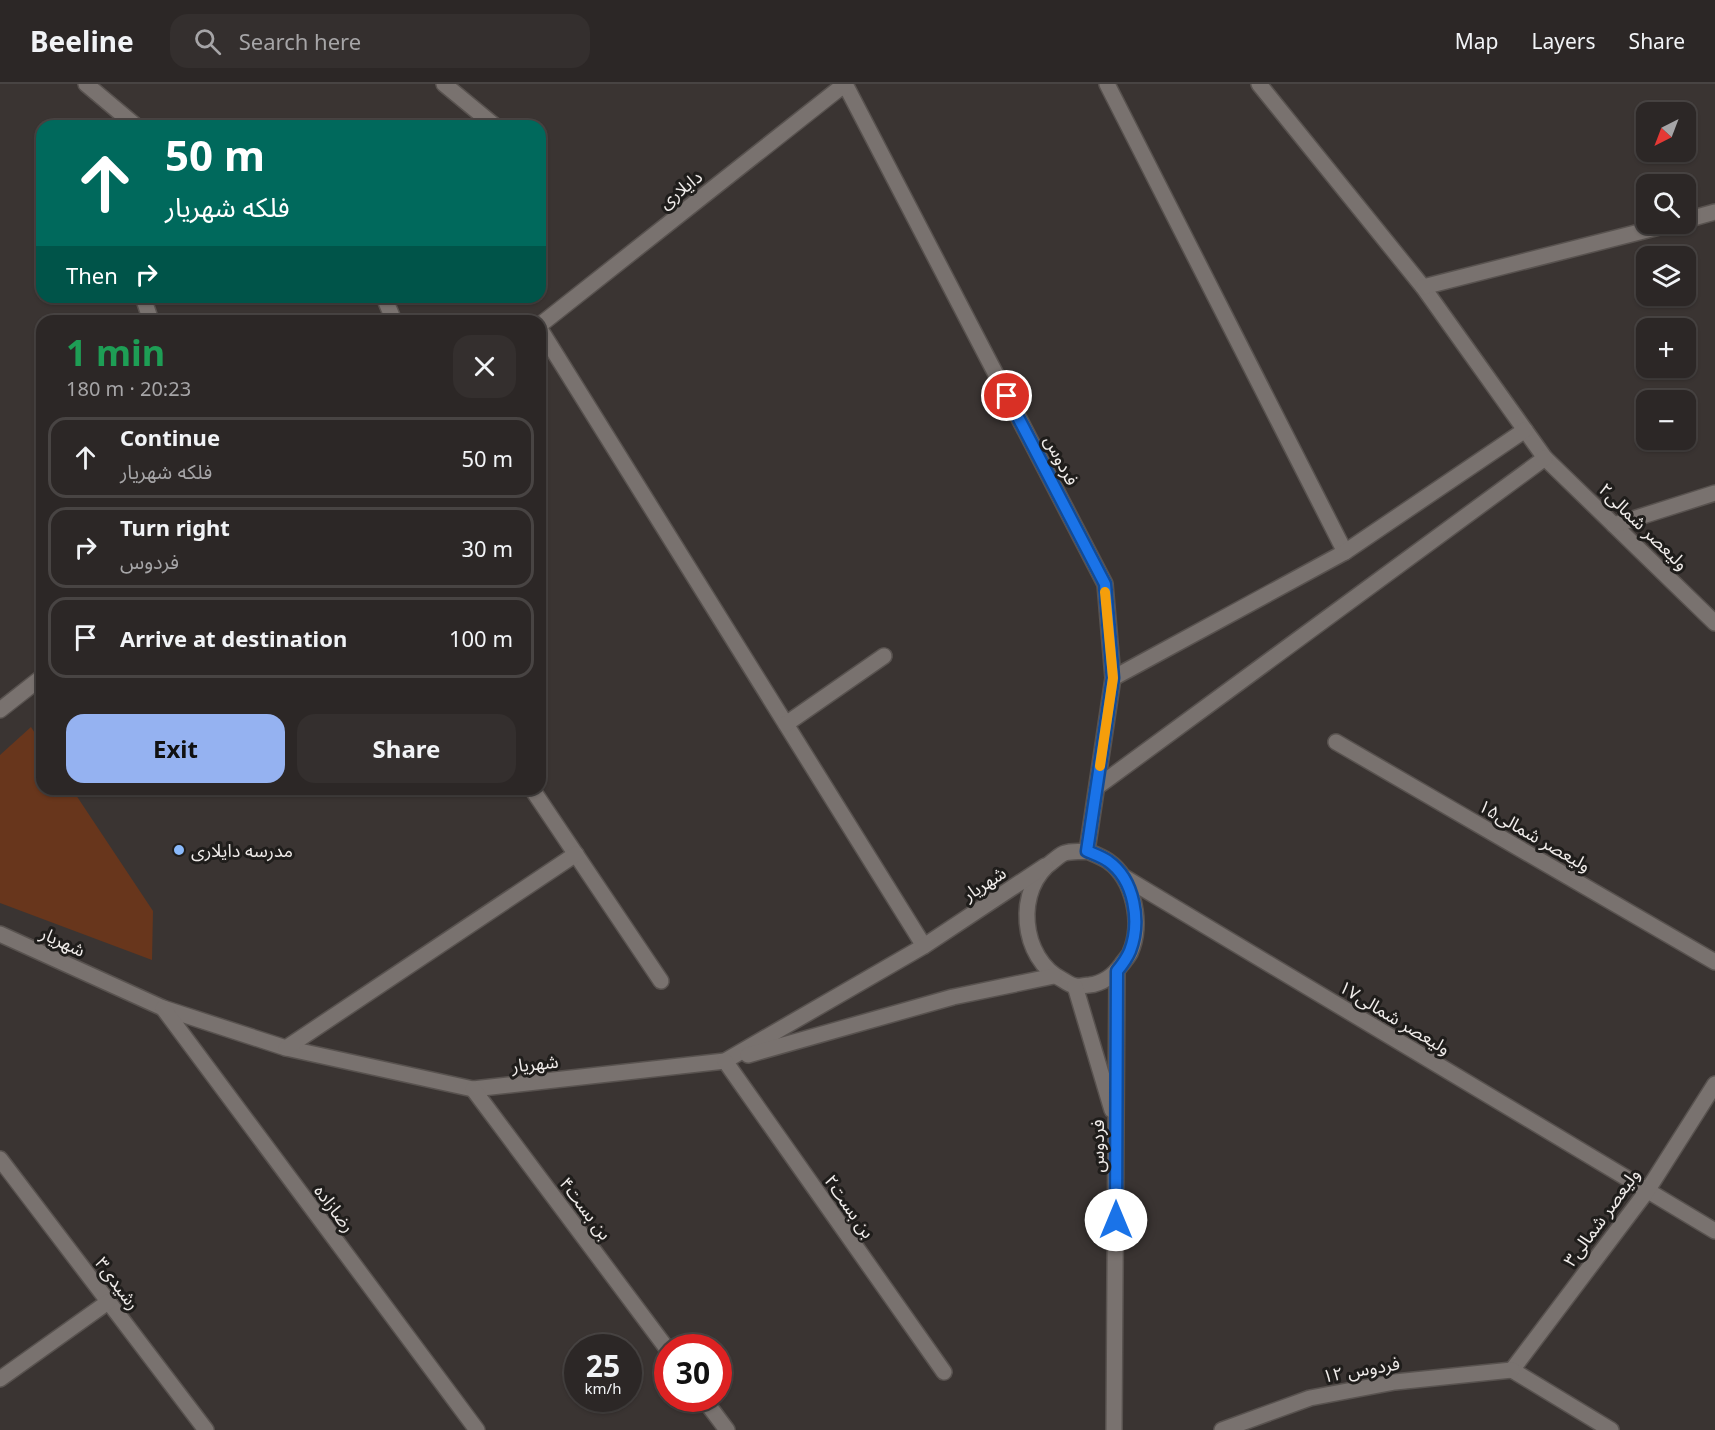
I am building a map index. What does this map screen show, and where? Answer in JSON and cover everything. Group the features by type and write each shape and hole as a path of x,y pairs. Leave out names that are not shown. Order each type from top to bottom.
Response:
{"street":[{"path":"86,84 129,120"},
{"path":"444,84 488,120"},
{"name":"دایلاری","path":"546,322 845,84"},
{"name":"فردوس","path":"845,84 1105,584 1113,678 1087,851"},
{"path":"1107,84 1345,552"},
{"name":"ولیعصر شمالی۲","path":"1259,84 1423,287 1545,458 1715,623"},
{"path":"1696,217 1715,212"},
{"path":"1423,287 1636,233"},
{"path":"546,337 924,946"},
{"path":"1113,678 1345,552 1526,430"},
{"path":"1097,787 1545,458"},
{"path":"1614,525 1715,493"},
{"path":"786,724 884,657"},
{"path":"2,703 36,681"},
{"name":"ولیعصر شمالی۱۵","path":"1336,742 1715,962"},
{"path":"536,795 661,981"},
{"path":"1087,851 1108,861 1124,877 1132,896 1135,934 1130,953 1117,971 1099,984 1075,986 1054,976 1039,960 1031,942 1027,923 1027,904 1033,884 1045,866 1064,853 1087,851"},
{"path":"286,1048 576,854"},
{"name":"شهریار","path":"0,934 163,1008 286,1048 473,1089 725,1061 924,946 1045,866"},
{"name":"ولیعصر شمالی۱۷","path":"1124,877 1715,1231"},
{"name":"فردوس","path":"1114,1430 1117,971"},
{"path":"725,1061 953,997 1054,976"},
{"path":"1075,986 1117,1127"},
{"name":"رضازاده","path":"163,1008 477,1430"},
{"name":"بن بست۲","path":"725,1061 944,1372"},
{"name":"ولیعصر شمالی۳","path":"1512,1370 1647,1191 1715,1084"},
{"name":"بن بست۴","path":"473,1089 656,1334"},
{"name":"رشیدی۳","path":"0,1159 206,1430"},
{"path":"0,1379 108,1302"},
{"path":"1512,1370 1611,1430"},
{"name":"فردوس ۱۲","path":"1222,1430 1310,1398 1395,1382 1512,1370"},
{"path":"714,1412 727,1430"}],"shaded area":[{"path":"31,727 36,735 36,795 76,795 153,911 152,960 0,903 0,755"}],"slow traffic":[{"path":"1100,766 1113,678 1105,592"}],"place":[{"name":"مدرسه دایلاری","path":"179,850"}],"route":[{"path":"1007,396 1105,584 1113,678 1087,851 1108,861 1124,877 1132,896 1135,915 1135,934 1130,953 1117,971 1116,1220"}]}
